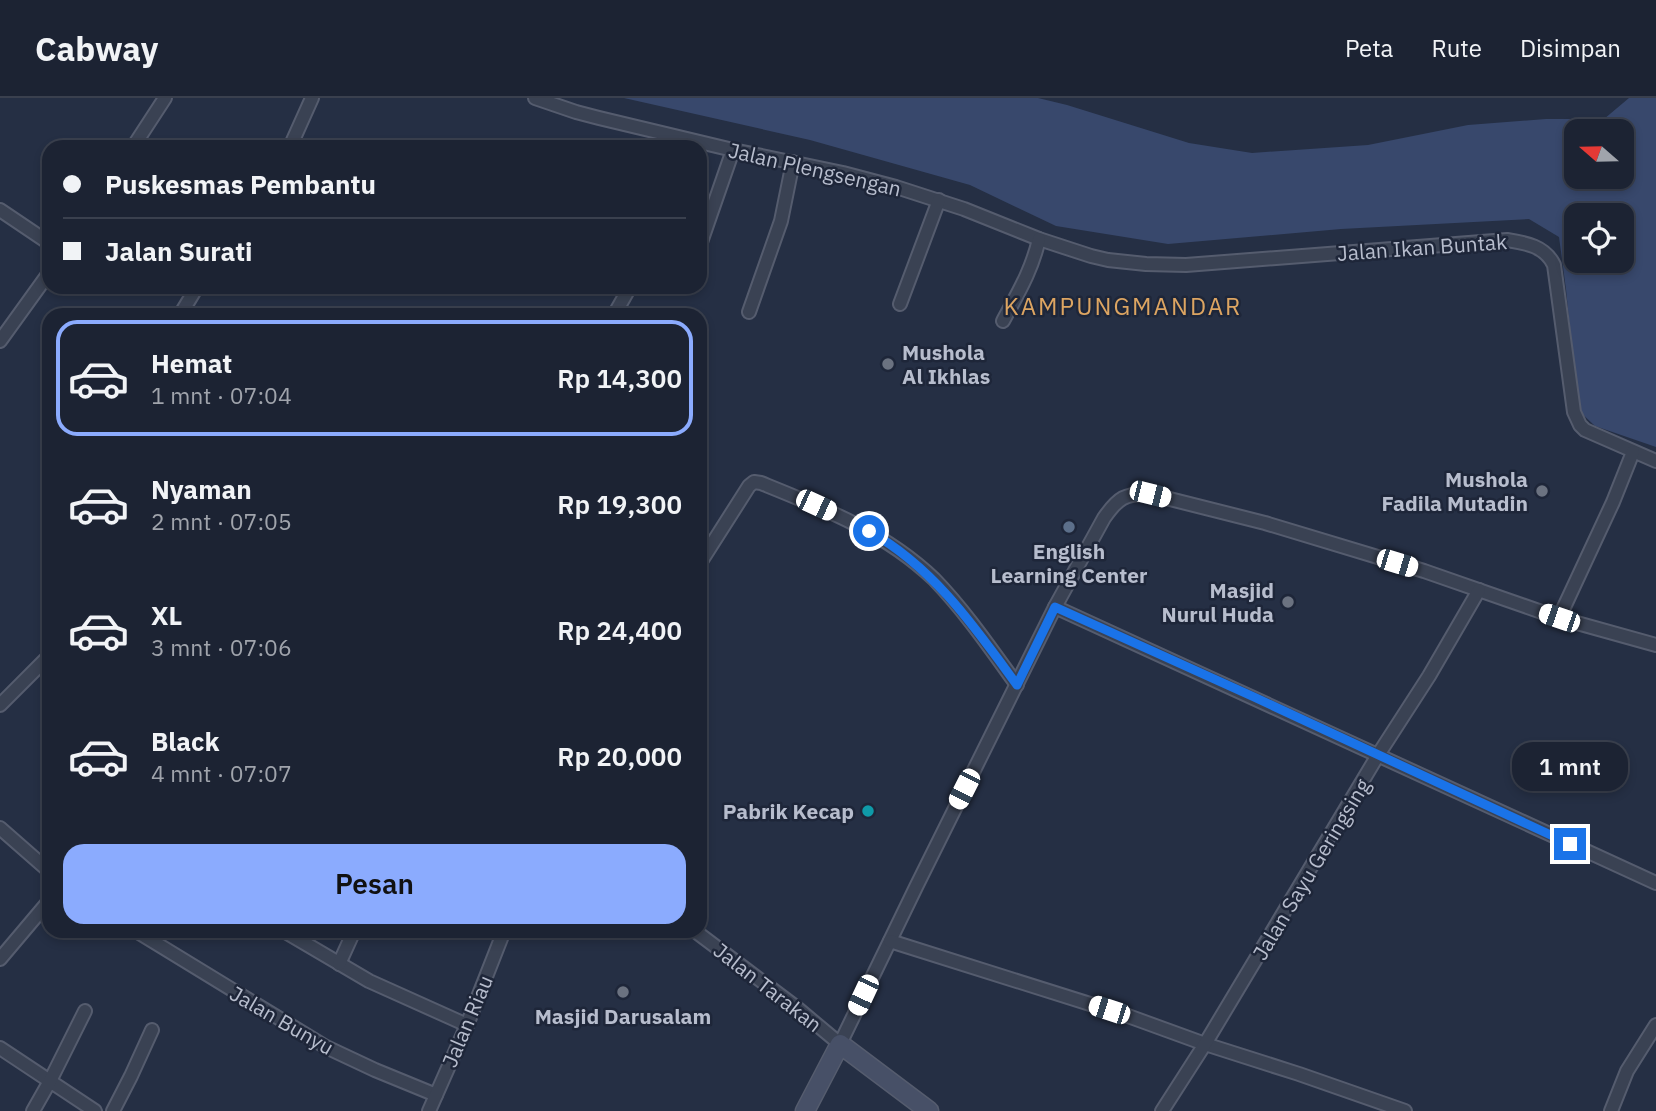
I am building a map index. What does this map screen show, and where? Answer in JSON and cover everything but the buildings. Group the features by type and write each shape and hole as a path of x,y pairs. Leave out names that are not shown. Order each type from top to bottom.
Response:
{"main road":[{"path":"805,1111 840,1044 929,1111"}],"street":[{"path":"138,140 165,98"},
{"path":"293,140 312,98"},
{"name":"Jalan Plengsengan","path":"535,98 679,140"},
{"name":"Jalan Plengsengan","path":"707,146 843,173 939,200 1078,252"},
{"path":"707,225 733,150"},
{"path":"749,313 781,221 793,162"},
{"path":"901,304 939,200"},
{"path":"0,210 42,238"},
{"name":"Jalan Ikan Buntak","path":"1078,252 1108,260 1164,265 1507,240 1529,244 1545,252 1554,265 1574,412 1580,425 1590,433 1656,461"},
{"path":"1003,321 1044,241"},
{"path":"0,341 42,283"},
{"path":"1559,618 1633,452"},
{"path":"707,552 754,482 816,505 857,524 902,552 934,579 1017,685"},
{"path":"840,1044 1055,607 1104,518 1120,499 1138,493 1150,494 1265,523 1559,618 1656,645"},
{"name":"Jalan Sayu Geringsing","path":"1162,1111 1479,590"},
{"path":"1055,607 1656,883"},
{"path":"0,705 42,663"},
{"path":"0,828 42,865"},
{"path":"0,959 42,909"},
{"name":"Jalan Bunyu","path":"147,938 326,1047 436,1095"},
{"path":"296,938 388,990 467,1025"},
{"path":"339,964 351,938"},
{"name":"Jalan Riau","path":"429,1111 501,938"},
{"name":"Jalan Tarakan","path":"704,938 840,1044"},
{"path":"890,940 1128,1016 1405,1111"},
{"path":"33,1111 85,1011"},
{"path":"1611,1111 1627,1071 1656,1025"},
{"path":"113,1111 152,1030"},
{"path":"0,1048 95,1111"},
{"path":"1362,1111 1367,1097"}],"water":[{"path":"624,98 1038,98 1189,143 1252,153 1368,145 1468,125 1564,119 1564,189 1634,189 1634,119 1604,119 1629,98 1656,98 1656,447 1595,426 1578,410 1559,237 1529,219 1341,229 1168,244 1056,226 970,185 810,140"}],"place":[{"name":"Mushola Al Ikhlas","path":"888,364"},
{"name":"Mushola Fadila Mutadin","path":"1542,491"},
{"name":"English Learning Center","path":"1069,527"},
{"name":"Masjid Nurul Huda","path":"1288,602"},
{"name":"Pabrik Kecap","path":"868,811"},
{"name":"Masjid Darusalam","path":"623,992"}],"district":[{"name":"KAMPUNGMANDAR","path":"1123,306"}],"route":[{"path":"869,531 902,552 934,579 1017,685 1055,607 1570,844"}]}
